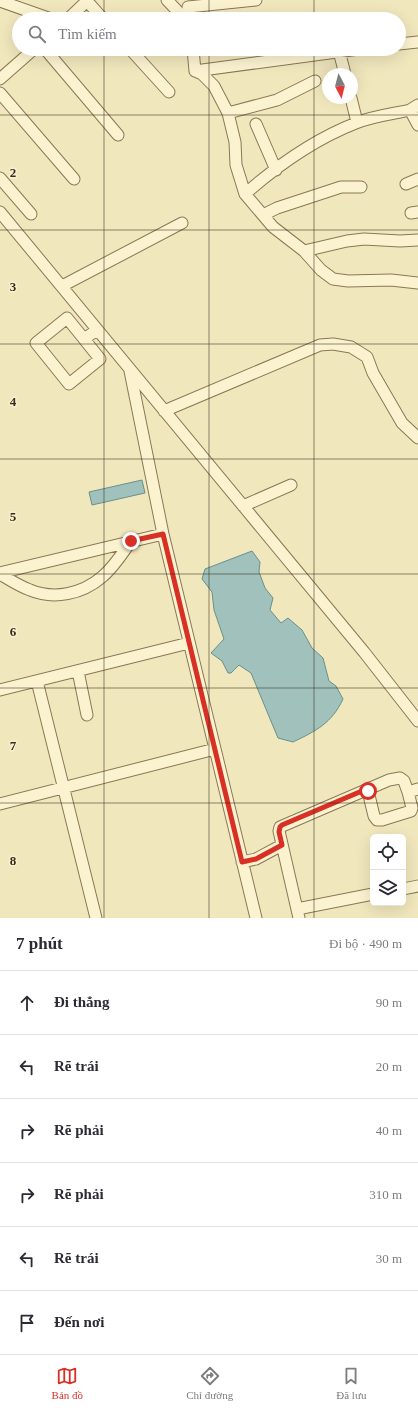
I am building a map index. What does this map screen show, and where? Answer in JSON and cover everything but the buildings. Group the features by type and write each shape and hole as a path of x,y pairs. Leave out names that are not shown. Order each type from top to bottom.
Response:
{"street":[{"path":"75,12 88,0 97,12"},
{"path":"167,0 178,12"},
{"path":"188,4 256,0"},
{"path":"0,1 31,12"},
{"path":"406,43 418,42"},
{"path":"0,79 26,56"},
{"path":"51,56 118,135"},
{"path":"136,56 169,92"},
{"path":"194,56 195,71"},
{"path":"195,71 303,56"},
{"path":"340,56 343,68"},
{"path":"195,71 202,74 214,86 228,113 235,142 236,165 245,194 273,227 304,251 321,270 333,279 348,281 391,280 418,283"},
{"path":"228,113 277,100 315,81"},
{"path":"0,93 74,178"},
{"path":"352,104 357,122"},
{"path":"245,194 310,145 357,122 414,108 418,125"},
{"path":"256,124 276,170"},
{"path":"0,178 31,214"},
{"path":"406,184 418,179"},
{"path":"263,215 277,208 341,187 361,187"},
{"path":"0,212 364,652 418,721"},
{"path":"62,286 182,223"},
{"path":"304,251 347,241 364,239 400,241 418,240"},
{"path":"67,318 84,339 100,360 69,384 36,343 67,318"},
{"path":"84,339 98,330"},
{"path":"164,411 320,345 333,344 351,347 367,357 374,373 402,423 418,438"},
{"path":"130,370 163,534 256,918"},
{"path":"243,506 291,485"},
{"path":"0,573 163,534"},
{"path":"0,573 14,583 35,592 56,595 74,593 103,577 117,561 131,541"},
{"path":"0,690 189,643"},
{"path":"78,671 87,715"},
{"path":"37,681 65,788 96,918"},
{"path":"0,804 215,749"},
{"path":"369,788 368,791 374,816 377,820 411,811 413,791 400,778 383,782 282,825 279,832 298,914 370,895"},
{"path":"242,862 256,859 282,845"},
{"path":"406,888 418,886"}],"water":[{"path":"142,480 145,493 92,505 89,492"},
{"path":"252,551 260,562 259,572 265,588 273,598 270,610 281,623 288,618 302,630 312,648 323,658 329,681 336,686 343,699 334,714 328,720 316,730 293,742 278,738 251,673 239,665 231,673 228,673 222,661 211,653 224,639 214,610 212,592 202,579 205,569"}],"route":[{"path":"131,541 163,534 242,862 253,861 282,845 279,829 282,825 369,788 368,791"}]}
